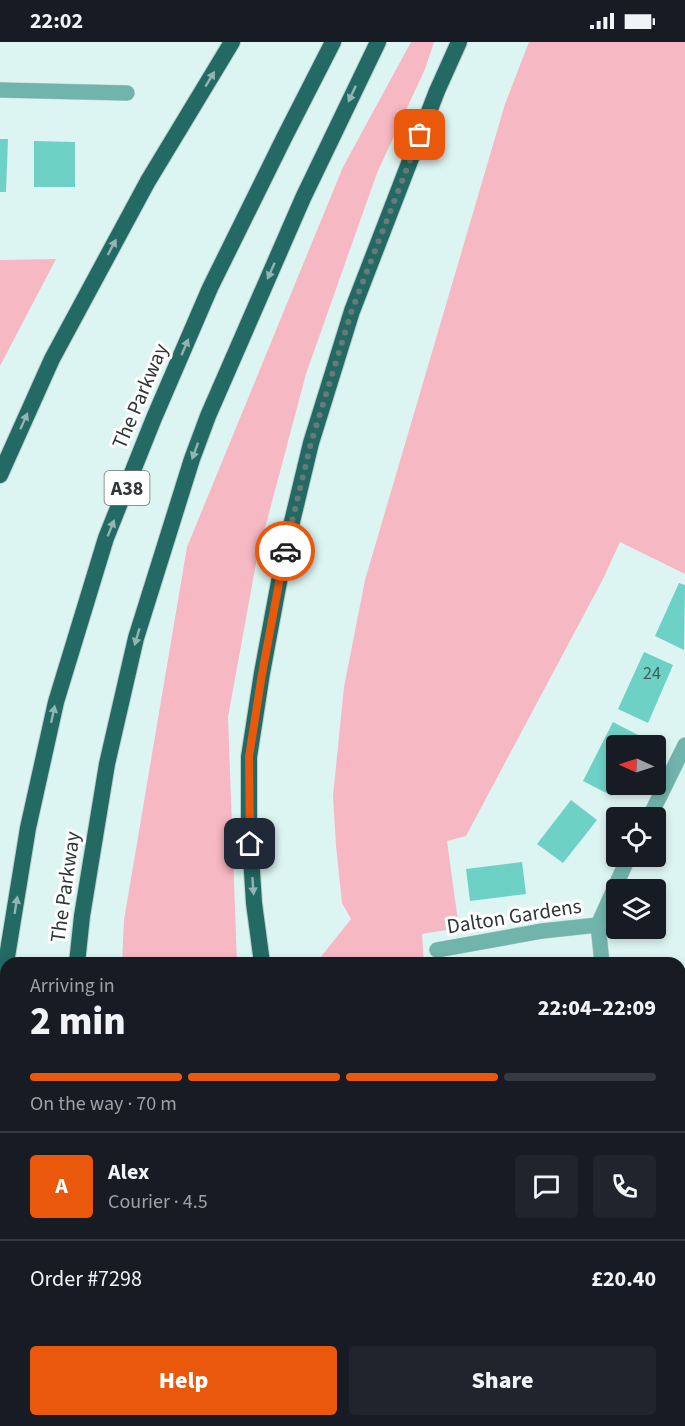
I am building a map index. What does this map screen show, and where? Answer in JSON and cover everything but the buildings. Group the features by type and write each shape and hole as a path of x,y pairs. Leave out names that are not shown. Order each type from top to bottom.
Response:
{"highway":[{"path":"0,475 57,349 148,181 232,42"},
{"name":"The Parkway","path":"7,957 28,828 56,702 106,538 210,288 333,42"},
{"name":"The Parkway","path":"78,957 106,764 136,638 192,459 208,416 303,198 378,42"},
{"path":"261,957 254,903 249,825 249,757 284,555 311,443 352,310 437,91 459,42"}],"street":[{"path":"0,90 127,93"},
{"path":"654,807 685,745"},
{"path":"601,957 598,925 624,867"},
{"name":"Dalton Gardens","path":"437,950 542,931 598,925"}],"shaded area":[{"path":"411,42 434,42 425,69 377,173 306,374 257,558 228,717 237,957 122,957 124,920 187,547 343,167"},
{"path":"529,42 685,42 685,574 620,542 603,579 466,836 447,841 459,928 422,934 424,957 321,957 351,919 342,903 333,796 344,687 365,580 505,104"},
{"path":"56,259 0,366 0,260"}],"way so far":[{"path":"285,551 311,443 352,310 420,135"}],"route":[{"path":"250,844 249,757 285,551"}]}
